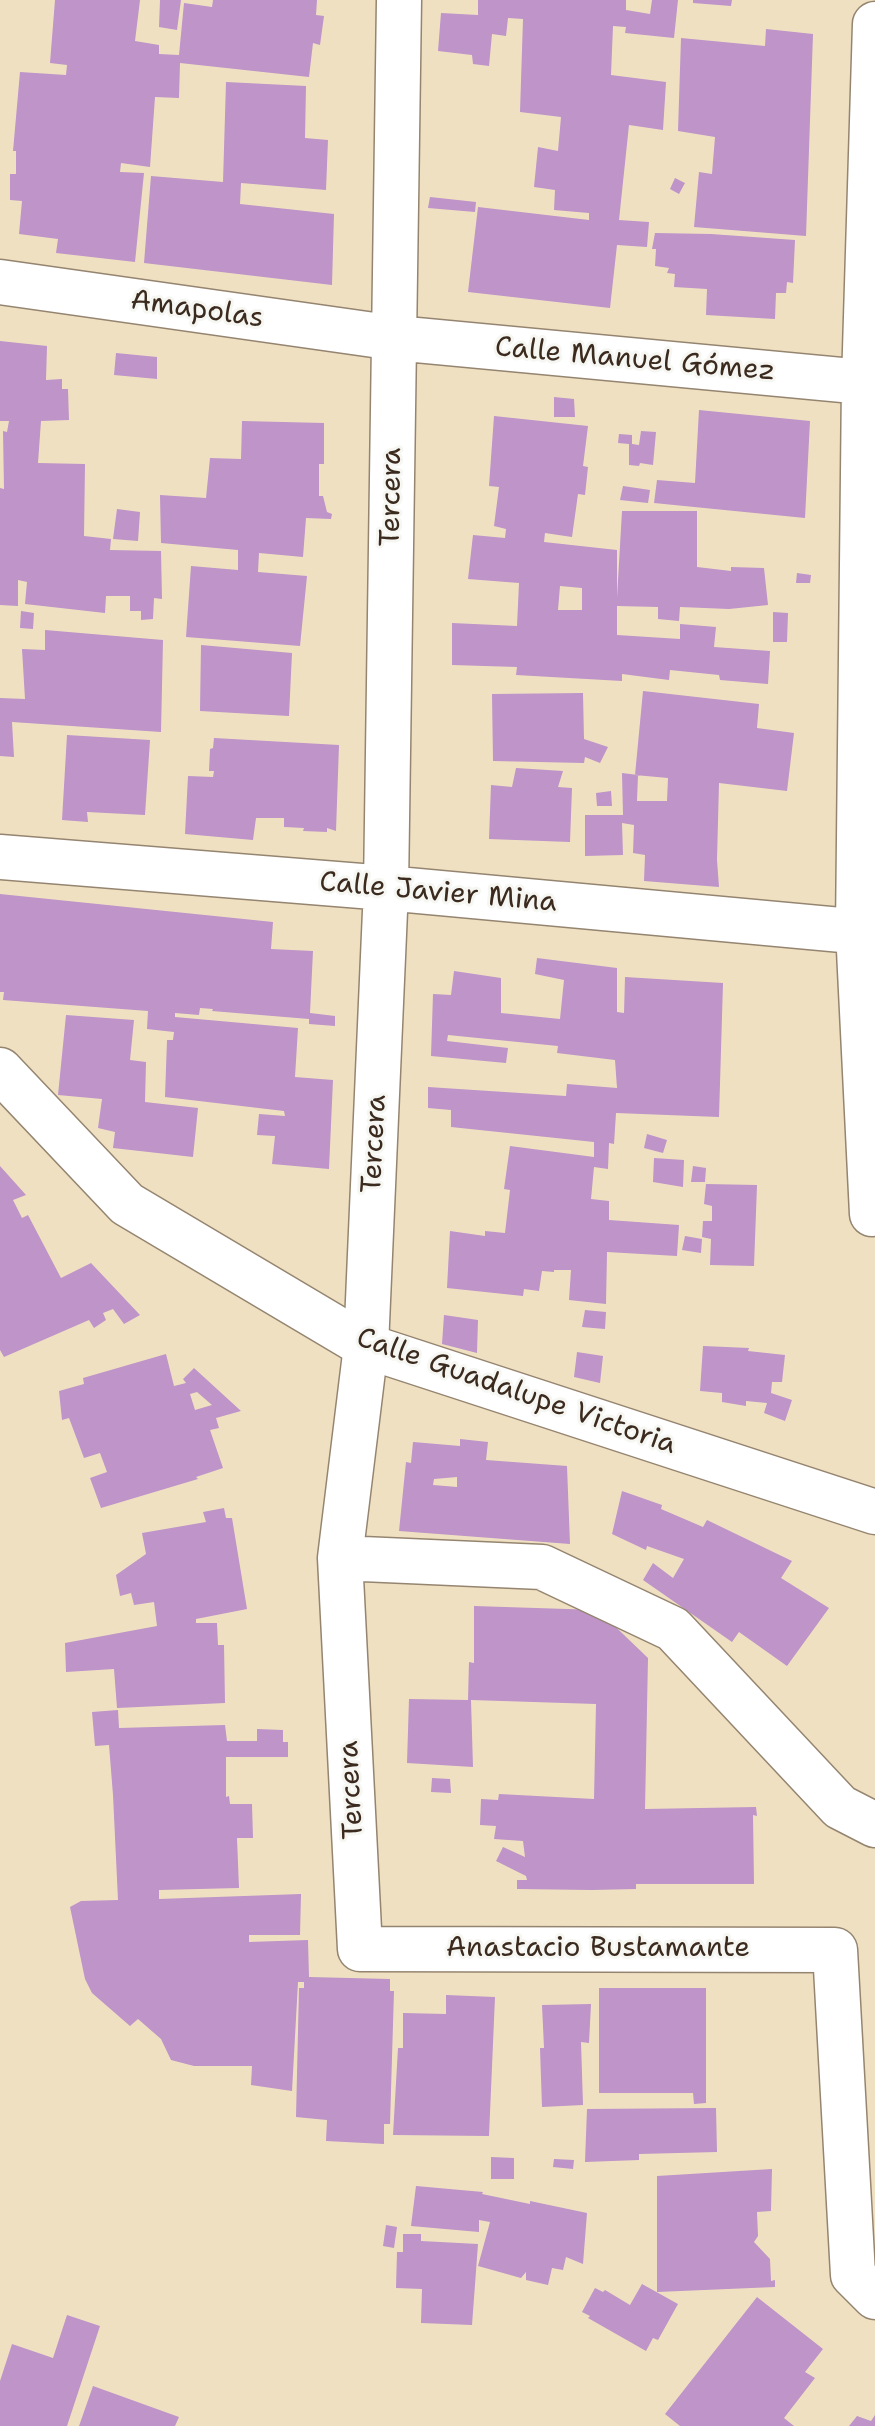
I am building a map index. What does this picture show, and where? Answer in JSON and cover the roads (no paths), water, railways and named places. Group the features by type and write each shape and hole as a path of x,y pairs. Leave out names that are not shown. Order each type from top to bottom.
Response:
{"street":[{"name":"Tercera","path":"360,1949 340,1558 366,1346 386,888 399,0"},
{"path":"872,1214 867,932 875,24"},
{"name":"Amapolas","path":"0,282 395,338"},
{"name":"Calle Manuel Gómez","path":"395,338 870,382"},
{"name":"Calle Javier Mina","path":"0,857 867,932"},
{"name":"Calle Guadalupe Victoria","path":"0,1070 127,1204 366,1346 875,1512"},
{"path":"340,1558 542,1567 673,1629 840,1807 875,1825"},
{"name":"Anastacio Bustamante","path":"360,1949 835,1950 853,2275 875,2297"}]}
